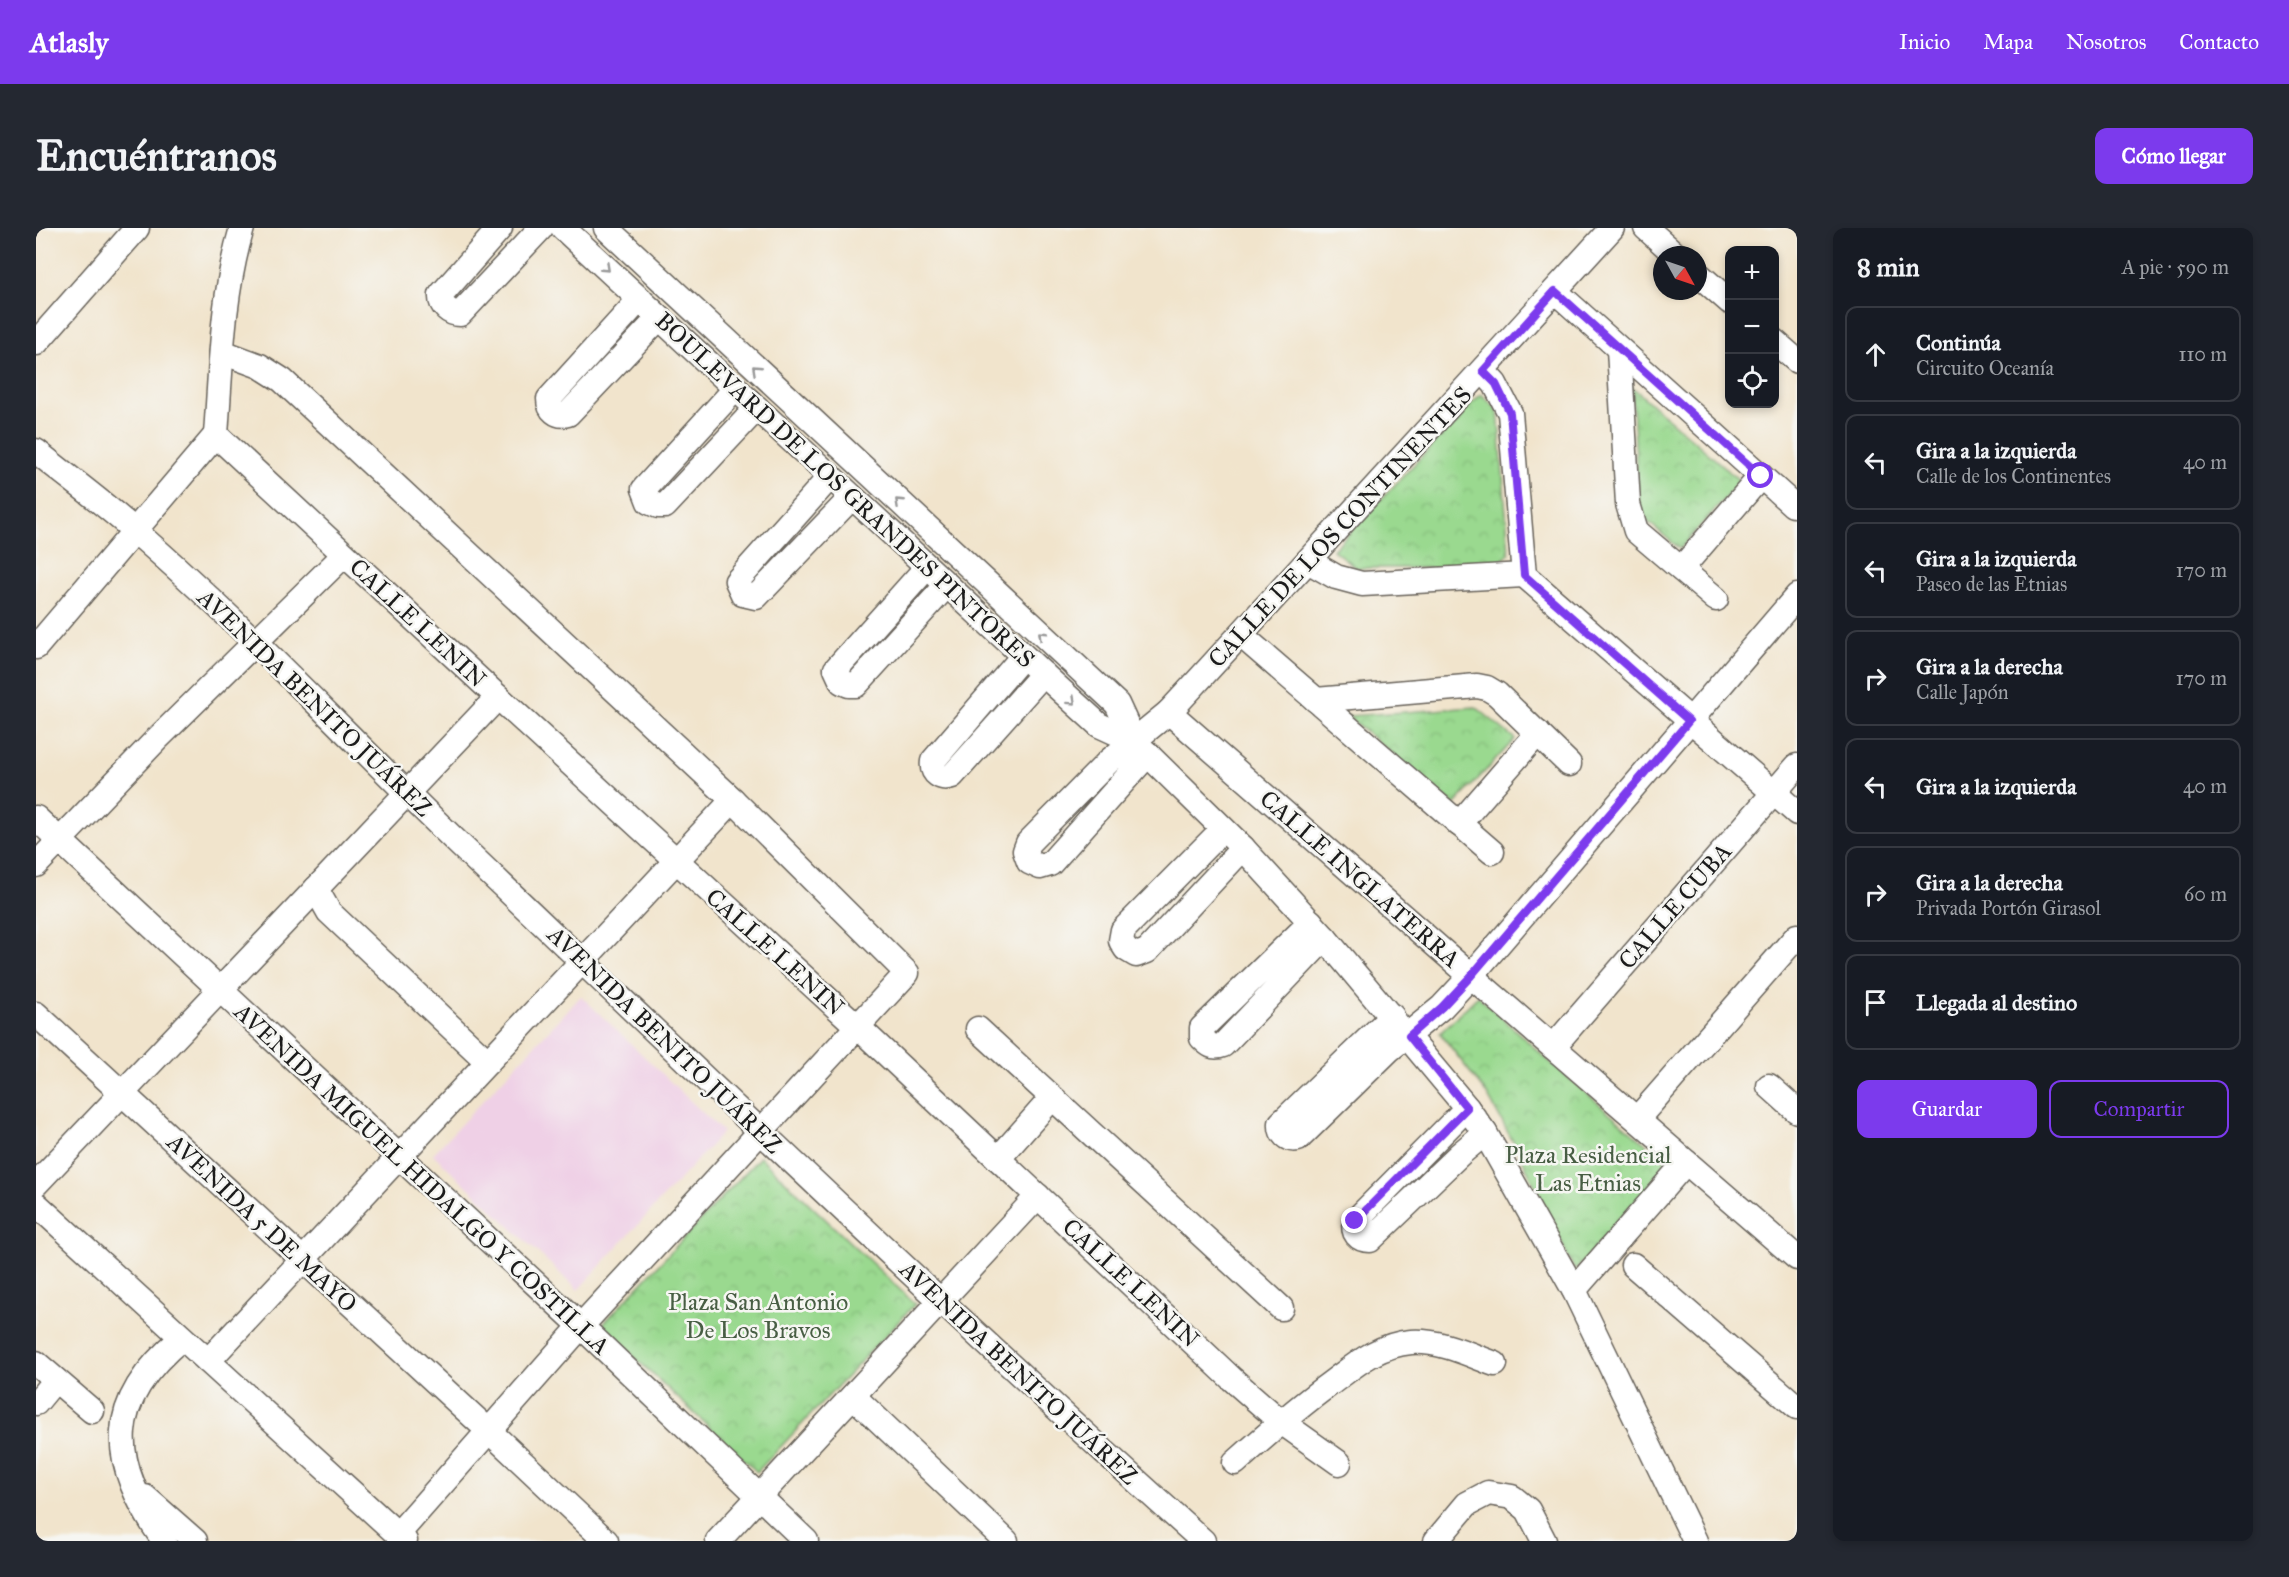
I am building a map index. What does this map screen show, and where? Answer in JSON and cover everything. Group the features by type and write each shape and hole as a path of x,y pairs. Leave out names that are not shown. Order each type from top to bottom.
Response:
{"street":[{"path":"36,343 137,228"},
{"path":"36,647 216,435 222,352 235,250 242,228"},
{"path":"500,228 441,295 441,301 446,309 460,314 541,228"},
{"name":"BOULEVARD DE LOS GRANDES PINTORES","path":"563,228 757,408 825,483 847,503 927,567 1099,725 1141,747"},
{"name":"BOULEVARD DE LOS GRANDES PINTORES","path":"606,228 1117,704 1141,747 1243,848 1318,930 1409,1036 1485,1134 1574,1290 1695,1541"},
{"name":"CALLE DE LOS CONTINENTES","path":"1141,747 1169,712 1612,228"},
{"path":"1646,228 1666,246"},
{"path":"1707,282 1728,300"},
{"path":"1555,291 1793,506"},
{"path":"640,299 549,399 549,405 554,412 563,416 568,414 660,318"},
{"path":"1779,345 1797,361"},
{"path":"1619,349 1628,504 1636,531 1716,599"},
{"path":"36,1204 401,1538 580,1326 907,973 733,800 282,380 260,366 222,352"},
{"path":"1483,371 1496,384 1510,413 1524,575 1797,813"},
{"path":"736,388 644,489 649,502 665,506 757,408"},
{"name":"CALLE LENIN","path":"216,435 857,1026 1232,1379 1280,1421 1339,1463"},
{"name":"AVENIDA BENITO JUÁREZ","path":"36,451 135,531 254,642 406,794 759,1131 941,1302 1203,1541"},
{"path":"1681,569 1761,476"},
{"path":"825,483 737,581 743,594 756,597 847,503"},
{"path":"36,865 254,642 344,555"},
{"path":"1308,561 1336,577 1362,585 1524,575"},
{"path":"927,567 836,669 842,682 856,685 947,585"},
{"path":"1392,1016 1281,1123 1280,1129 1284,1137 1292,1140 1298,1139 1389,1050 1442,1007 1797,596"},
{"path":"1241,634 1492,852"},
{"path":"1023,656 933,761 933,771 937,776 942,778 952,776 1043,674"},
{"path":"1316,700 1477,686 1487,688 1497,694 1569,764"},
{"path":"36,1184 498,697"},
{"name":"CALLE INGLATERRA","path":"1169,712 1797,1258"},
{"path":"1459,824 1538,733"},
{"path":"1141,747 1050,864 1040,867 1029,862 1025,851 1028,843 1109,761 1141,747"},
{"name":"CALLE CUBA","path":"1553,1047 1797,766"},
{"path":"208,1361 733,800"},
{"name":"AVENIDA MIGUEL HIDALGO Y COSTILLA","path":"36,818 580,1326 806,1541"},
{"path":"1223,829 1123,930 1121,941 1126,949 1136,955 1147,951 1243,848"},
{"path":"316,889 329,912 488,1062"},
{"path":"1318,930 1223,1045 1209,1046 1202,1038 1202,1028 1318,930"},
{"path":"1637,1119 1797,936"},
{"name":"AVENIDA 5 DE MAYO","path":"36,1014 606,1541"},
{"path":"978,1029 1281,1308"},
{"path":"1769,1086 1796,1107"},
{"path":"998,1159 1053,1098"},
{"path":"1467,1108 1355,1221 1353,1227 1355,1234 1362,1240 1370,1240 1460,1154 1485,1134"},
{"path":"1574,1290 1686,1162"},
{"path":"718,1541 1038,1196"},
{"path":"1634,1265 1797,1407"},
{"path":"164,1541 149,1518 134,1487 122,1445 124,1417 130,1398 140,1381 160,1356 182,1338"},
{"path":"1235,1463 1280,1421 1358,1362 1382,1348 1411,1342 1444,1345 1495,1364"},
{"path":"36,1363 92,1411"},
{"path":"36,1403 55,1380"},
{"path":"853,1396 1006,1541"},
{"path":"134,1487 195,1541"},
{"path":"1436,1541 1467,1504 1488,1493 1512,1497 1528,1510 1544,1541"}],"shaded area":[{"path":"581,996 723,1132 578,1290 433,1154"}],"green space":[{"path":"1632,387 1740,481 1680,549 1639,514"},
{"path":"1481,394 1498,410 1509,554 1494,568 1357,568 1333,550"},
{"path":"1476,707 1515,739 1454,805 1347,716"},
{"name":"Plaza Residencial Las Etnias","path":"1478,996 1549,1061 1668,1163 1575,1271 1521,1156 1486,1093 1440,1033"},
{"name":"Plaza San Antonio De Los Bravos","path":"760,1157 915,1304 757,1472 601,1326"}],"route":[{"path":"1355,1221 1467,1108 1409,1036 1442,1007 1471,976 1689,721 1524,575 1510,413 1496,384 1483,371 1555,291 1761,476"}]}
